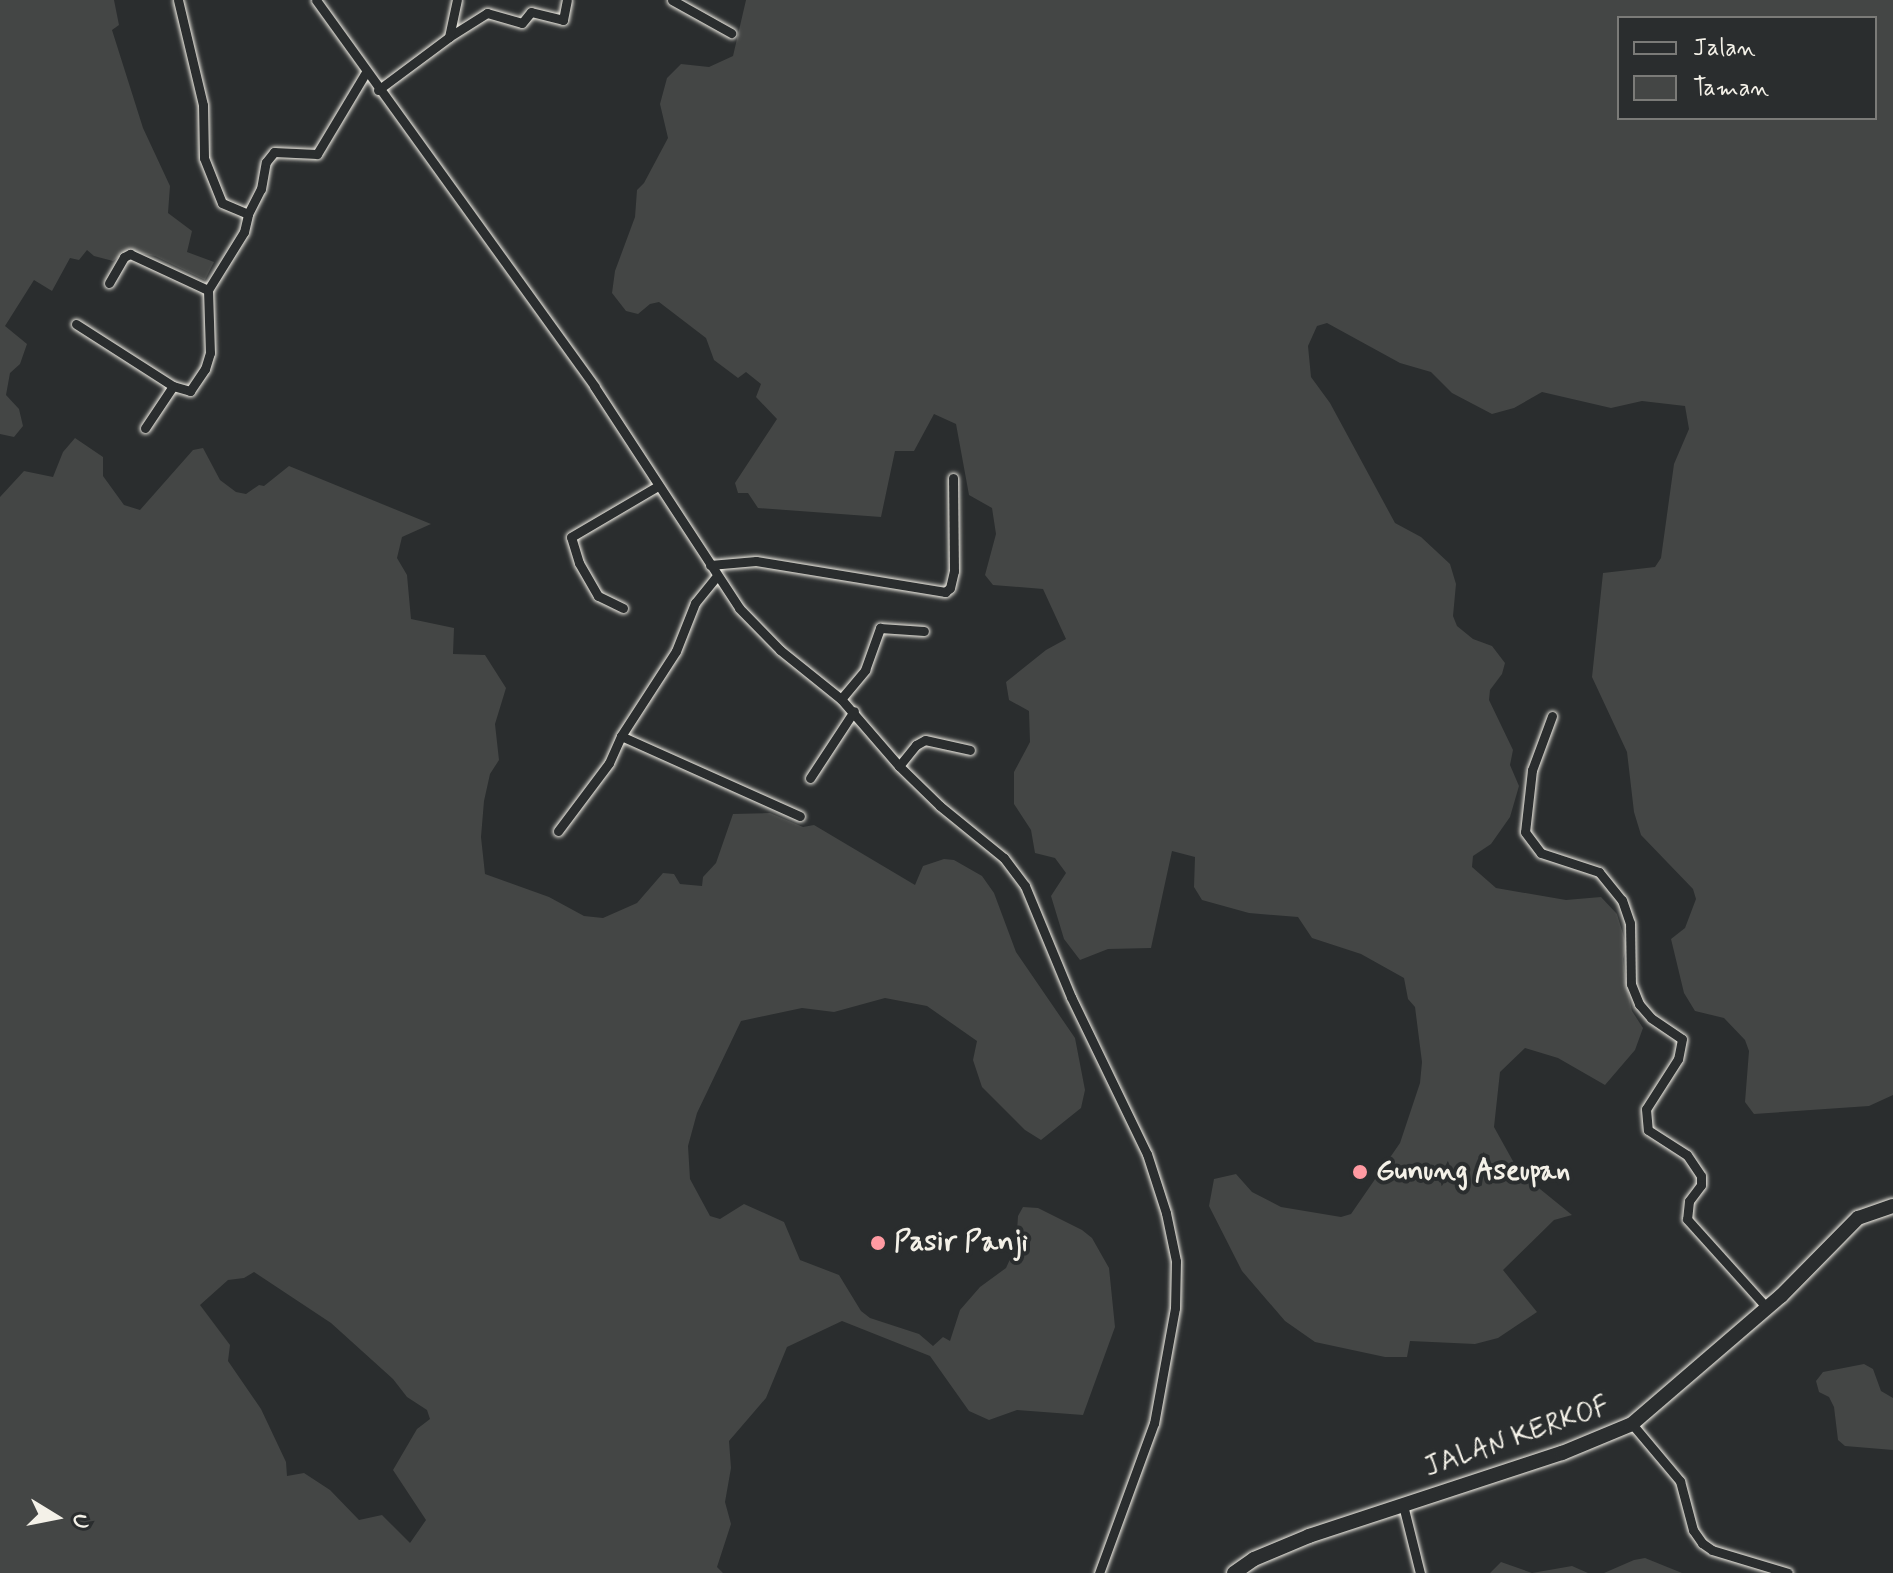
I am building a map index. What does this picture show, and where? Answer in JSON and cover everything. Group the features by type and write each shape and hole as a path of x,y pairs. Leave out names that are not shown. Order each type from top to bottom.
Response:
{"main road":[{"name":"JALAN KERKOF","path":"1234,1573 1274,1549 1562,1453 1632,1424 1767,1308 1858,1218 1893,1206"}],"street":[{"path":"178,0 201,93 204,158 222,203 248,214"},
{"path":"316,0 585,374 739,608 780,650 854,711 899,766 940,806 1004,858 1025,886 1071,997 1147,1154 1171,1234 1176,1288 1165,1375 1151,1438 1131,1482 1099,1573"},
{"path":"449,37 457,0"},
{"path":"378,90 487,13 522,23 531,12 563,20 567,0"},
{"path":"672,0 731,33"},
{"path":"76,324 173,386 190,391 209,360 208,290 242,236 248,214 261,189 270,155 284,152 317,154 366,72"},
{"path":"109,283 124,257 130,254 208,290"},
{"path":"145,428 173,386"},
{"path":"710,565 756,561 945,592 950,588 954,571 953,478"},
{"path":"623,608 598,596 575,554 571,537 658,486"},
{"path":"558,831 609,763 621,736 676,651 695,603 716,577"},
{"path":"841,699 865,670 880,628 924,631"},
{"path":"810,778 854,711"},
{"path":"1552,716 1532,770 1525,832 1541,853 1599,872 1622,900 1630,923 1631,984 1639,1004 1651,1018 1682,1039 1678,1059 1646,1109 1648,1130 1687,1155 1701,1176 1701,1185 1689,1201 1687,1219 1767,1308"},
{"path":"621,736 800,816"},
{"path":"899,766 916,745 925,740 970,750"},
{"path":"1632,1424 1680,1481 1693,1530 1702,1543 1712,1550 1788,1573"},
{"path":"1403,1505 1420,1573"}],"green space":[{"path":"0,0 114,0 119,25 112,30 143,128 170,186 168,213 192,231 187,252 214,262 205,280 155,256 127,251 113,261 94,256 87,250 79,260 70,258 52,291 34,280 5,326 27,344 20,364 10,373 6,395 19,409 23,426 14,437 0,434"},
{"path":"746,0 1893,0 1893,1095 1869,1106 1754,1114 1745,1102 1749,1051 1745,1040 1724,1018 1695,1011 1684,993 1671,939 1685,928 1696,899 1693,889 1641,835 1634,812 1627,752 1592,677 1603,573 1655,567 1661,558 1674,464 1689,429 1685,406 1642,401 1611,408 1542,392 1514,408 1492,414 1452,393 1431,372 1400,363 1327,323 1317,326 1308,346 1311,377 1330,403 1395,523 1421,537 1450,564 1456,584 1453,616 1457,626 1473,639 1492,646 1505,663 1502,674 1490,690 1489,700 1513,750 1510,765 1519,786 1510,817 1491,844 1473,856 1472,867 1496,888 1566,900 1601,897 1617,914 1627,947 1623,959 1632,1011 1643,1028 1635,1050 1605,1085 1558,1058 1525,1048 1500,1072 1494,1127 1519,1172 1572,1215 1554,1220 1503,1270 1537,1312 1498,1338 1475,1344 1410,1341 1407,1357 1385,1357 1315,1342 1285,1321 1242,1271 1209,1206 1214,1179 1236,1174 1252,1192 1281,1207 1341,1217 1351,1214 1400,1143 1420,1083 1422,1062 1415,1007 1408,999 1404,978 1361,954 1312,938 1298,917 1249,913 1202,900 1194,887 1195,857 1172,851 1151,948 1108,949 1080,960 1064,939 1051,896 1066,873 1055,858 1035,853 1031,830 1014,804 1014,772 1030,742 1029,711 1009,700 1006,682 1046,650 1066,639 1043,589 993,585 985,575 996,534 992,508 969,495 956,424 934,414 914,451 895,451 881,517 758,508 748,493 738,493 735,483 777,419 756,397 761,384 746,372 738,378 714,360 706,338 659,302 650,304 638,314 626,311 612,293 615,271 635,217 637,190 644,183 668,138 660,104 667,78 681,64 709,67 733,56"},
{"path":"75,438 103,457 103,476 124,505 140,510 193,450 203,448 220,480 236,492 246,494 259,485 264,486 289,466 431,524 402,537 397,558 407,575 411,619 454,628 453,654 485,655 506,688 495,724 499,760 490,774 484,801 481,837 485,874 549,897 584,916 603,918 637,903 663,873 674,874 680,884 702,886 703,877 716,863 733,814 770,813 803,827 814,825 915,885 923,866 944,859 954,860 982,876 994,893 1016,952 1075,1038 1085,1090 1081,1108 1041,1140 1025,1130 982,1087 973,1060 977,1041 927,1006 885,998 834,1012 802,1008 741,1021 697,1113 688,1146 690,1179 710,1216 720,1219 744,1204 784,1222 800,1260 839,1275 861,1311 870,1318 919,1334 933,1346 943,1337 950,1341 960,1310 980,1287 1006,1268 1016,1246 1018,1216 1023,1207 1038,1208 1082,1230 1092,1238 1109,1268 1115,1327 1083,1415 1017,1410 989,1420 969,1411 930,1356 842,1321 787,1347 766,1398 729,1441 731,1468 725,1502 731,1524 717,1567 723,1573 0,1573 0,497 24,471 53,477 63,452","holes":["254,1272 331,1323 393,1379 407,1397 427,1410 430,1419 417,1429 393,1470 426,1520 410,1543 382,1515 359,1520 330,1490 304,1473 287,1476 286,1462 261,1409 228,1361 230,1345 200,1305 228,1280 244,1278"]},
{"path":"1864,1364 1873,1369 1881,1391 1893,1398 1893,1450 1845,1446 1838,1440 1834,1407 1829,1397 1819,1392 1816,1381 1823,1372"},
{"path":"1645,1558 1682,1573 1604,1573 1634,1560"},
{"path":"1501,1562 1532,1573 1490,1573"},
{"path":"1572,1566 1588,1573 1532,1573"}],"place":[{"name":"Gunung Aseupan","path":"1360,1172"},
{"name":"Pasir Panji","path":"878,1243"}]}
